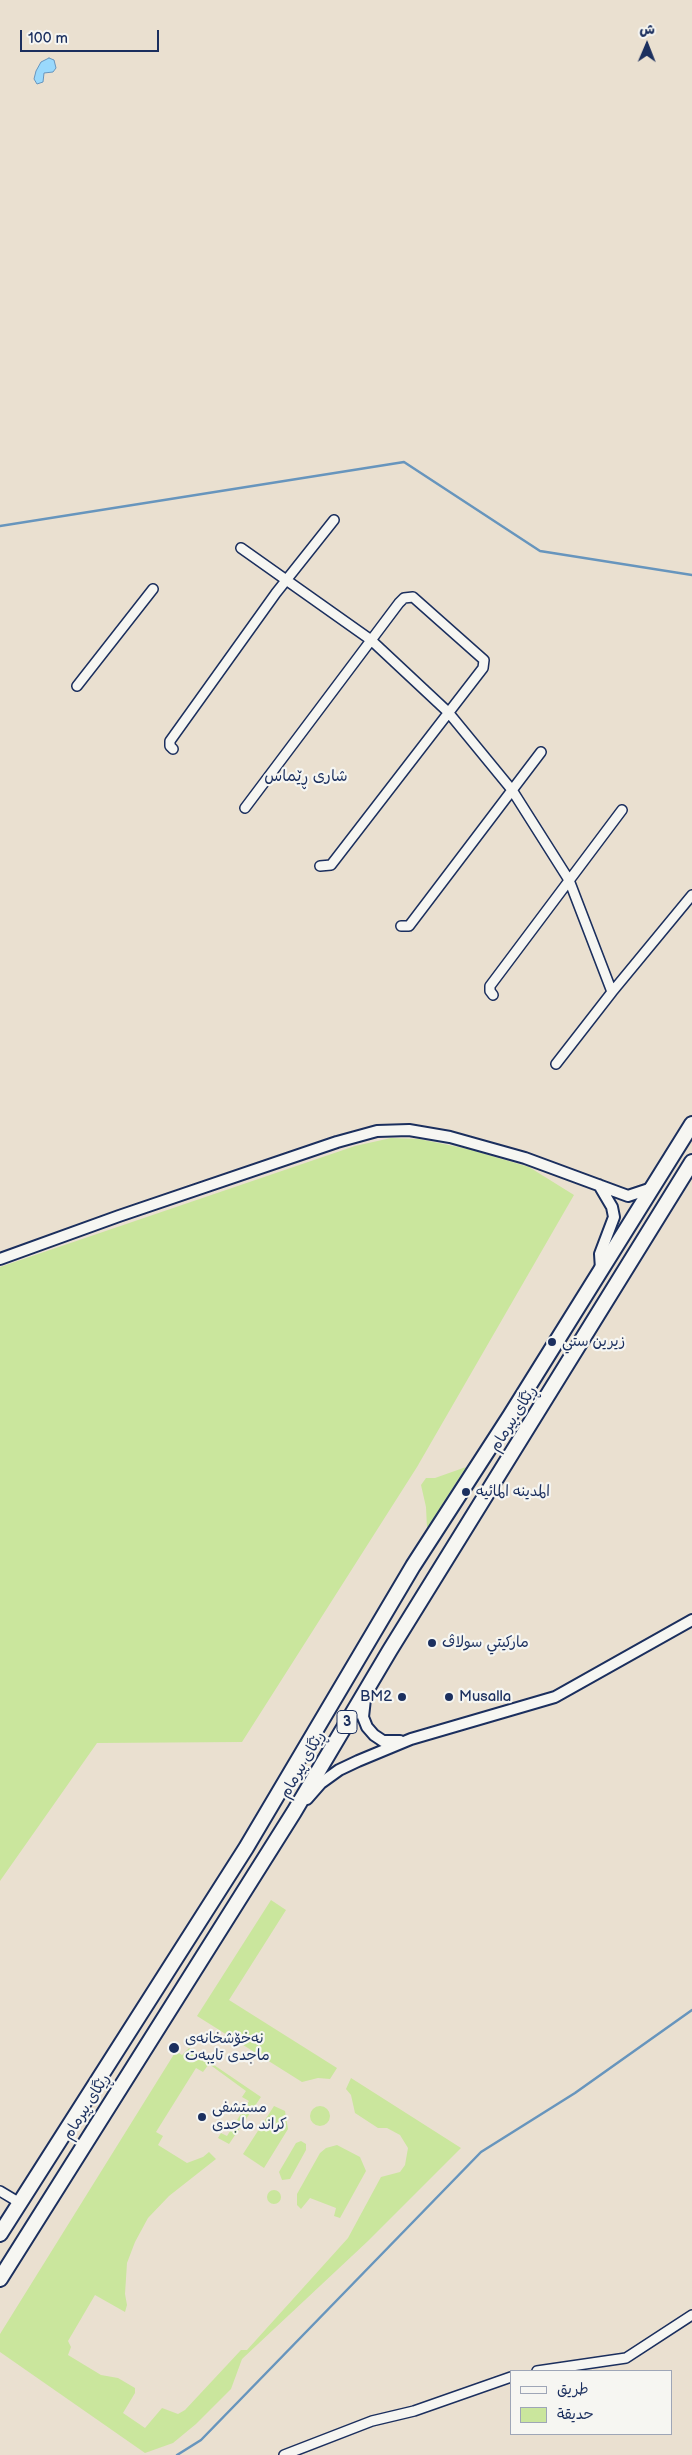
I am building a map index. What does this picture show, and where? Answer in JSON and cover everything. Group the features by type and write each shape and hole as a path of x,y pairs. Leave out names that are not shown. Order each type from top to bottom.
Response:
{"highway":[{"name":"ڕێگای پیرمام","path":"0,2234 180,1954 442,1522 692,1124"},
{"name":"ڕێگای پیرمام","path":"0,2279 294,1812 368,1687 692,1162"},
{"path":"442,1522 466,1528"},
{"path":"180,1954 198,1965"}],"street":[{"path":"173,749 170,746 170,741 286,580 334,520"},
{"path":"241,548 371,640 448,712 512,790 570,880 612,992"},
{"path":"77,686 153,589"},
{"path":"245,808 404,598 414,597 484,660 483,668 331,865 320,866"},
{"path":"401,926 409,926 541,752"},
{"path":"494,995 490,991 490,986 622,810"},
{"path":"556,1064 612,992 692,895"},
{"path":"0,1259 129,1212 337,1142 377,1132 410,1130 450,1137 525,1158 628,1196 652,1188"},
{"path":"599,1185 612,1206 614,1217 600,1254 601,1270"},
{"path":"368,1687 362,1706 363,1717 367,1727 383,1741 394,1742 410,1739 555,1697 692,1620"},
{"path":"294,1812 321,1783 339,1770 410,1739"},
{"path":"0,2191 20,2203"},
{"path":"544,2370 626,2358 692,2315"},
{"path":"284,2455 364,2424 414,2411 510,2376"}],"green space":[{"path":"391,1138 419,1139 468,1149 529,1167 574,1195 417,1467 242,1742 97,1743 0,1881 0,1267 355,1146"},
{"path":"466,1467 427,1528 426,1507 421,1485 426,1478 435,1478"},
{"path":"271,1900 286,1910 229,2000 337,2068 330,2079 318,2078 302,2082 197,2016"},
{"path":"189,2048 261,2097 229,2144 218,2138 221,2133 227,2136 249,2101 242,2097 246,2091 209,2064 203,2072 196,2068 156,2132 163,2136 158,2145 187,2163 203,2157 209,2152 216,2159 169,2196 148,2218 135,2242 127,2263 125,2294 127,2305 125,2312 95,2295 68,2341 71,2347 68,2355 101,2375 118,2378 135,2388 135,2393 123,2413 145,2428 162,2408 178,2414 185,2410 241,2350 247,2350 348,2238 381,2177 400,2172 405,2165 408,2148 400,2135 387,2128 378,2128 355,2113 351,2095 346,2089 351,2078 461,2148 368,2241 242,2359 231,2389 196,2424 173,2443 145,2453 0,2352 0,2334 176,2051 182,2055"},
{"path":"274,2106 285,2111 288,2129 264,2168 243,2154"},
{"path":"320,2106 327,2109 330,2116 327,2123 320,2126 313,2123 310,2116 313,2109"},
{"path":"301,2141 306,2144 306,2150 290,2179 282,2180 279,2172 296,2143"},
{"path":"337,2145 360,2157 366,2171 340,2218 334,2216 336,2208 310,2198 301,2209 297,2205 297,2194 320,2153 326,2148"},
{"path":"274,2190 279,2192 281,2197 279,2202 274,2204 269,2202 267,2197 269,2192"}],"water":[{"path":"49,58 54,60 56,68 53,72 44,73 43,82 37,84 34,79 36,71 41,62"}],"waterway":[{"path":"0,526 404,462 540,551 692,575"},
{"path":"177,2455 201,2440 481,2152 575,2093 692,2010"}],"place":[{"name":"زيرين ستي","path":"552,1342"},
{"name":"المدينه المائيه","path":"466,1492"},
{"name":"ماركيتي سولاڤ","path":"432,1643"},
{"name":"BM2","path":"402,1697"},
{"name":"Musalla","path":"449,1697"},
{"name":"نەخۆشخانەی ماجدی تایبەت","path":"174,2048"},
{"name":"مستشفی کراند ماجدی","path":"202,2117"}],"district":[{"name":"شاری ڕێماس","path":"306,777"}]}
